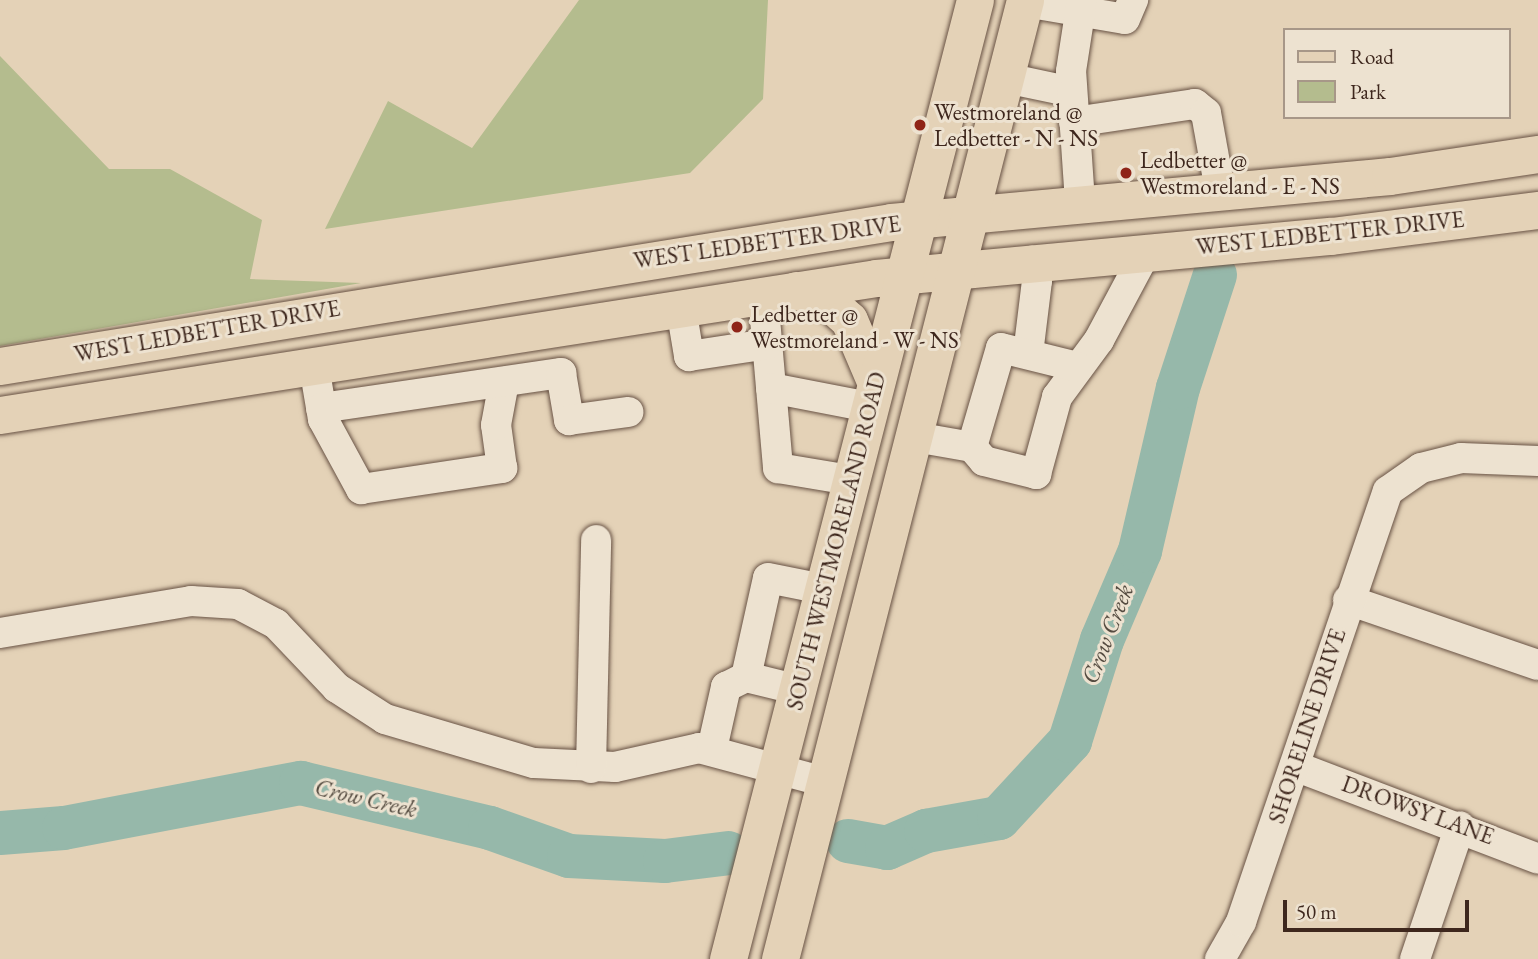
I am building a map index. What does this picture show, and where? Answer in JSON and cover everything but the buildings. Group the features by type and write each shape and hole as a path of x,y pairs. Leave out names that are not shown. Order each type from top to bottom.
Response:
{"main road":[{"name":"SOUTH WESTMORELAND ROAD","path":"728,959 975,0"},
{"path":"780,959 1025,1"},
{"name":"WEST LEDBETTER DRIVE","path":"0,366 496,282 918,219 1080,202 1390,176 1538,154"},
{"path":"1390,176 1395,229"},
{"name":"WEST LEDBETTER DRIVE","path":"0,415 681,308 956,268 1395,229 1538,210"},
{"path":"496,282 505,336"},
{"path":"780,293 831,304 849,320 872,394"}],"street":[{"path":"1025,1 1080,6 1125,19 1133,0"},
{"path":"1080,6 1072,92 1080,202"},
{"path":"1006,78 1072,92"},
{"path":"1074,122 1195,104 1206,113 1220,190"},
{"path":"915,438 972,447 984,461 1036,474 1057,397 1100,340 1146,251"},
{"path":"1028,355 1037,281 1032,261"},
{"path":"780,293 767,344 778,468 850,480"},
{"path":"681,308 689,356 767,344"},
{"path":"314,366 321,408 361,489 502,468 496,425 509,381 505,336"},
{"path":"972,447 1001,348 1078,367"},
{"path":"321,408 561,373 569,420 628,412"},
{"path":"771,388 872,394"},
{"name":"SHORELINE DRIVE","path":"1220,959 1241,922 1348,600 1388,491 1421,468 1461,458 1538,461"},
{"path":"590,768 596,540"},
{"path":"746,677 768,578 823,589"},
{"path":"1348,600 1538,665"},
{"path":"0,634 191,601 238,604 276,624 337,688 385,719 534,763 590,768 680,748 712,749 825,782"},
{"path":"712,749 726,687 746,677 799,690"},
{"name":"DROWSY LANE","path":"1295,766 1460,826 1538,859"},
{"path":"1415,959 1460,826"}],"green space":[{"path":"579,0 768,0 763,99 690,173 325,229 388,101 472,148"},
{"path":"0,56 109,169 170,169 262,220 250,279 361,283 0,346"}],"waterway":[{"name":"Crow Creek","path":"848,841 887,848 926,831 999,818 1070,741 1102,640 1140,551 1178,388 1215,275"},
{"name":"Crow Creek","path":"0,833 64,828 301,783 490,828 569,856 665,861 729,853"}],"place":[{"name":"Westmoreland @ Ledbetter - N - NS","path":"920,125"},
{"name":"Ledbetter @ Westmoreland - E - NS","path":"1126,173"},
{"name":"Ledbetter @ Westmoreland - W - NS","path":"737,327"}]}
